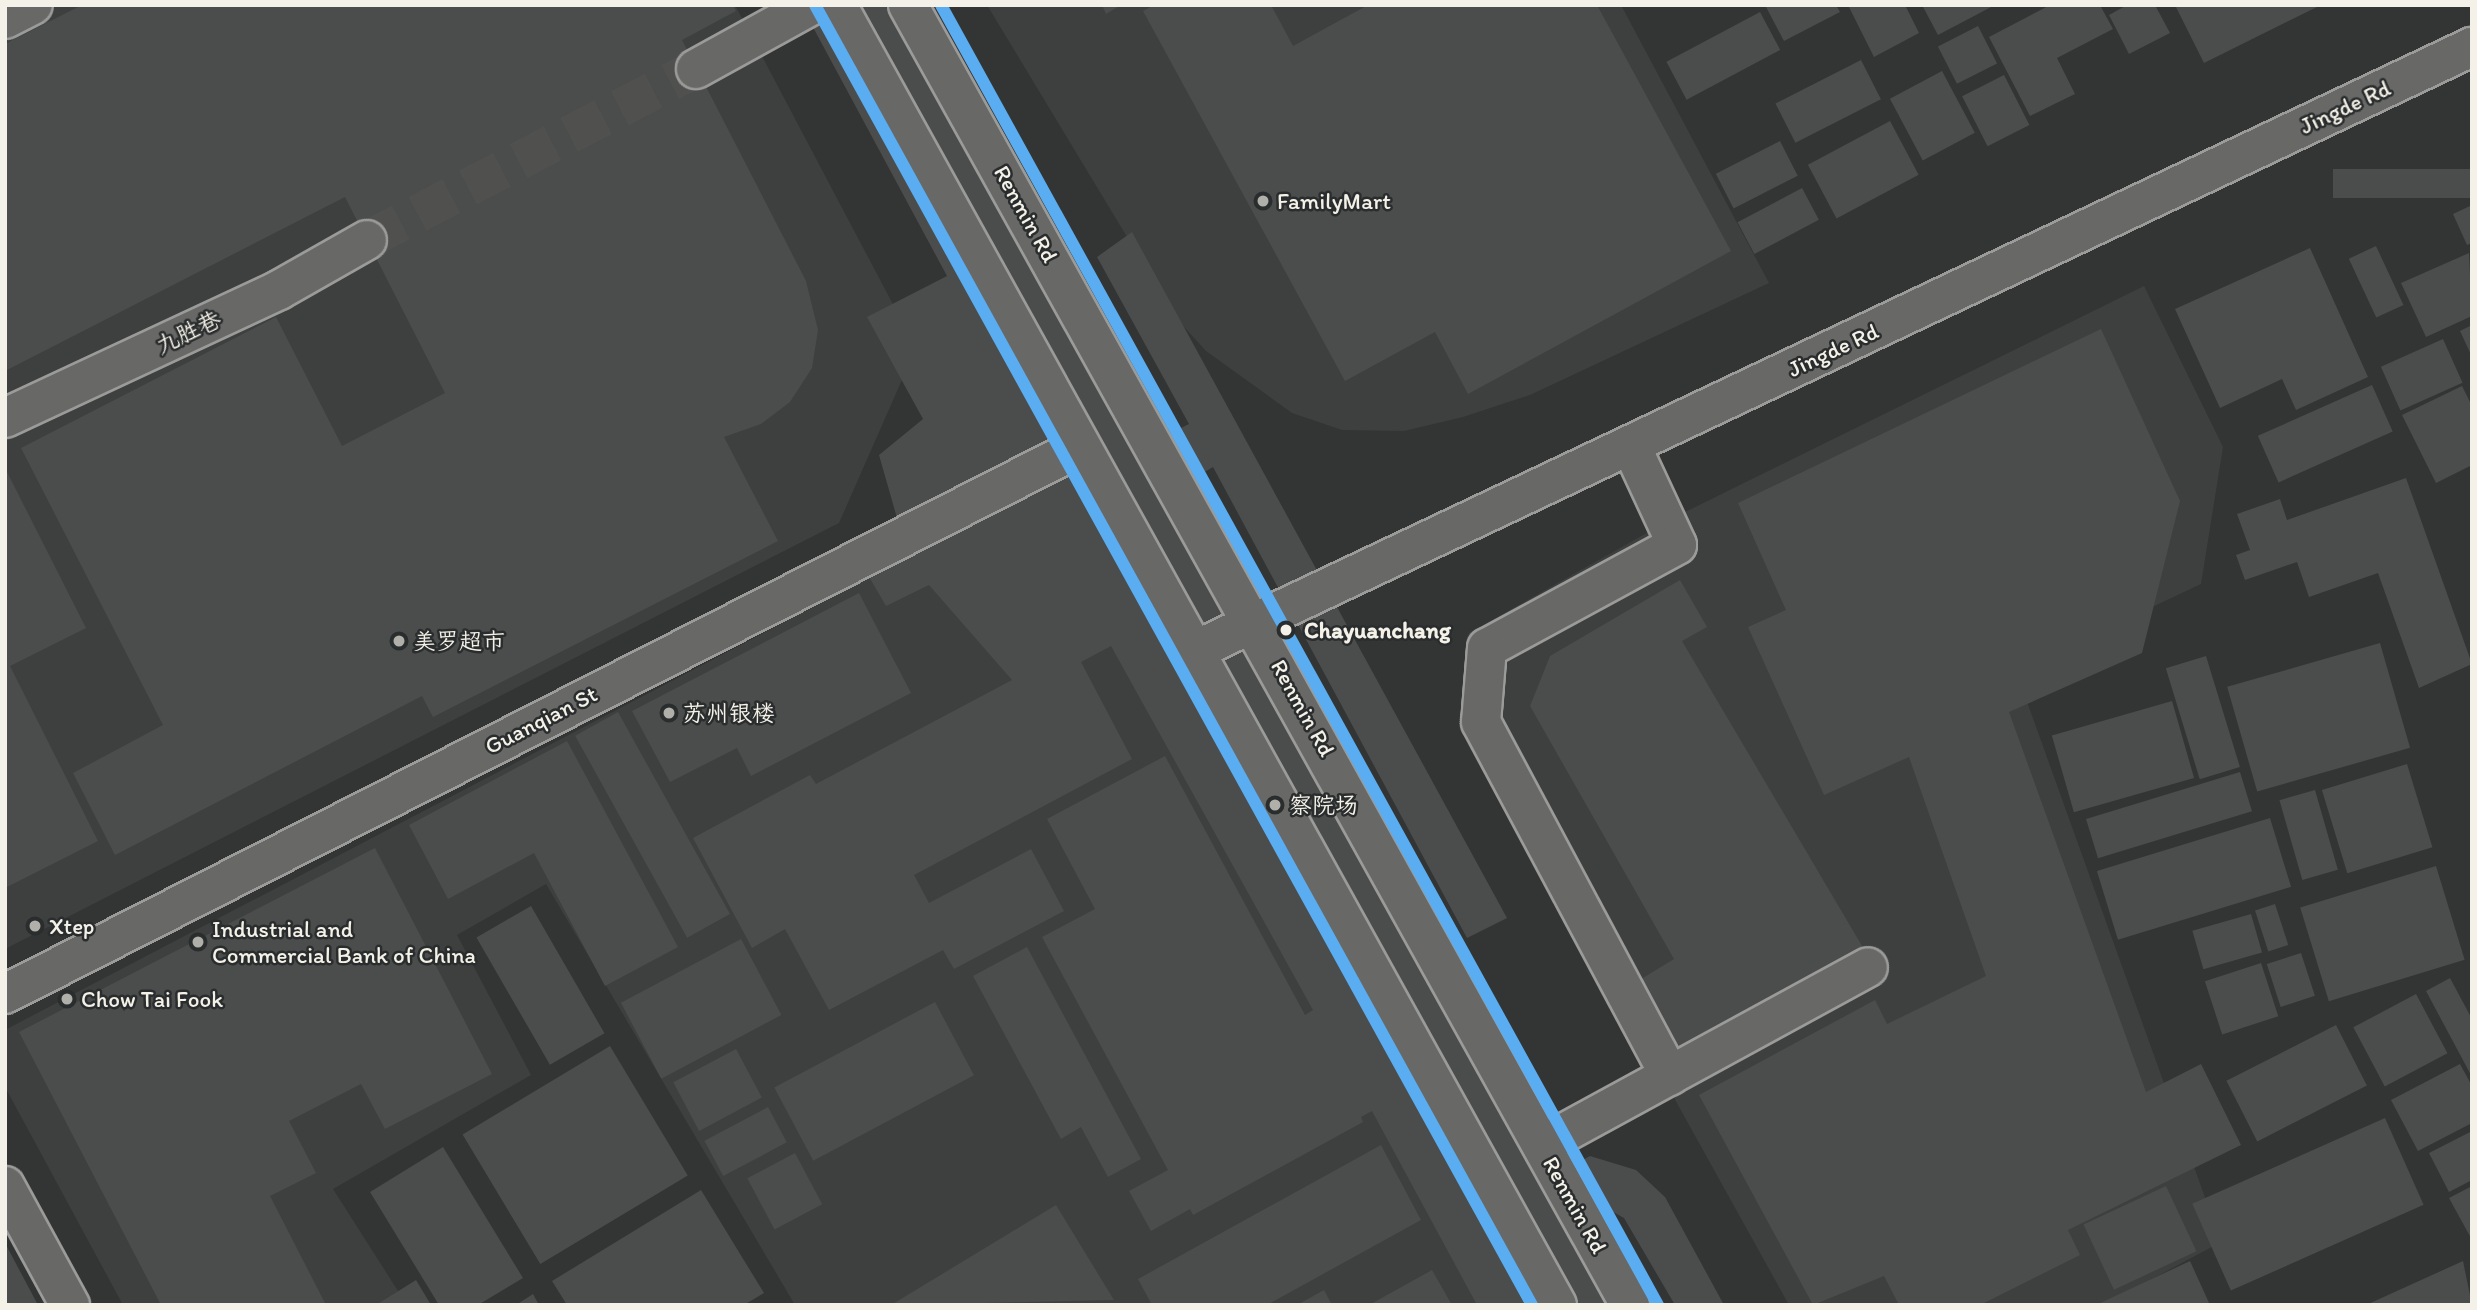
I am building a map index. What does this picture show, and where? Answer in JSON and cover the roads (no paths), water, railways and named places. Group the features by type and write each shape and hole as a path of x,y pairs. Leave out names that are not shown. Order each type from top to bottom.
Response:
{"main road":[{"path":"5,19 33,5"},
{"path":"696,69 812,5"},
{"path":"837,5 1078,448 1194,651 1557,1305"},
{"name":"Renmin Rd","path":"908,5 1256,623 1630,1305"},
{"name":"Jingde Rd","path":"1194,651 2472,47"},
{"name":"九胜巷","path":"5,418 279,290 367,240"},
{"path":"1631,446 1677,545 1488,648 1481,722 1670,1076"},
{"name":"Guanqian St","path":"5,994 1078,448"},
{"path":"1542,1145 1868,967"},
{"path":"5,1186 69,1305"}],"tunnel":[{"path":"367,240 696,69"}],"place":[{"name":"FamilyMart","path":"1263,201"},
{"name":"Chayuanchang","path":"1286,630"},
{"name":"美罗超市","path":"399,641"},
{"name":"苏州银楼","path":"669,713"},
{"name":"察院场","path":"1275,805"},
{"name":"Xtep","path":"35,926"},
{"name":"Industrial and Commercial Bank of China","path":"198,942"},
{"name":"Chow Tai Fook","path":"67,999"}]}
